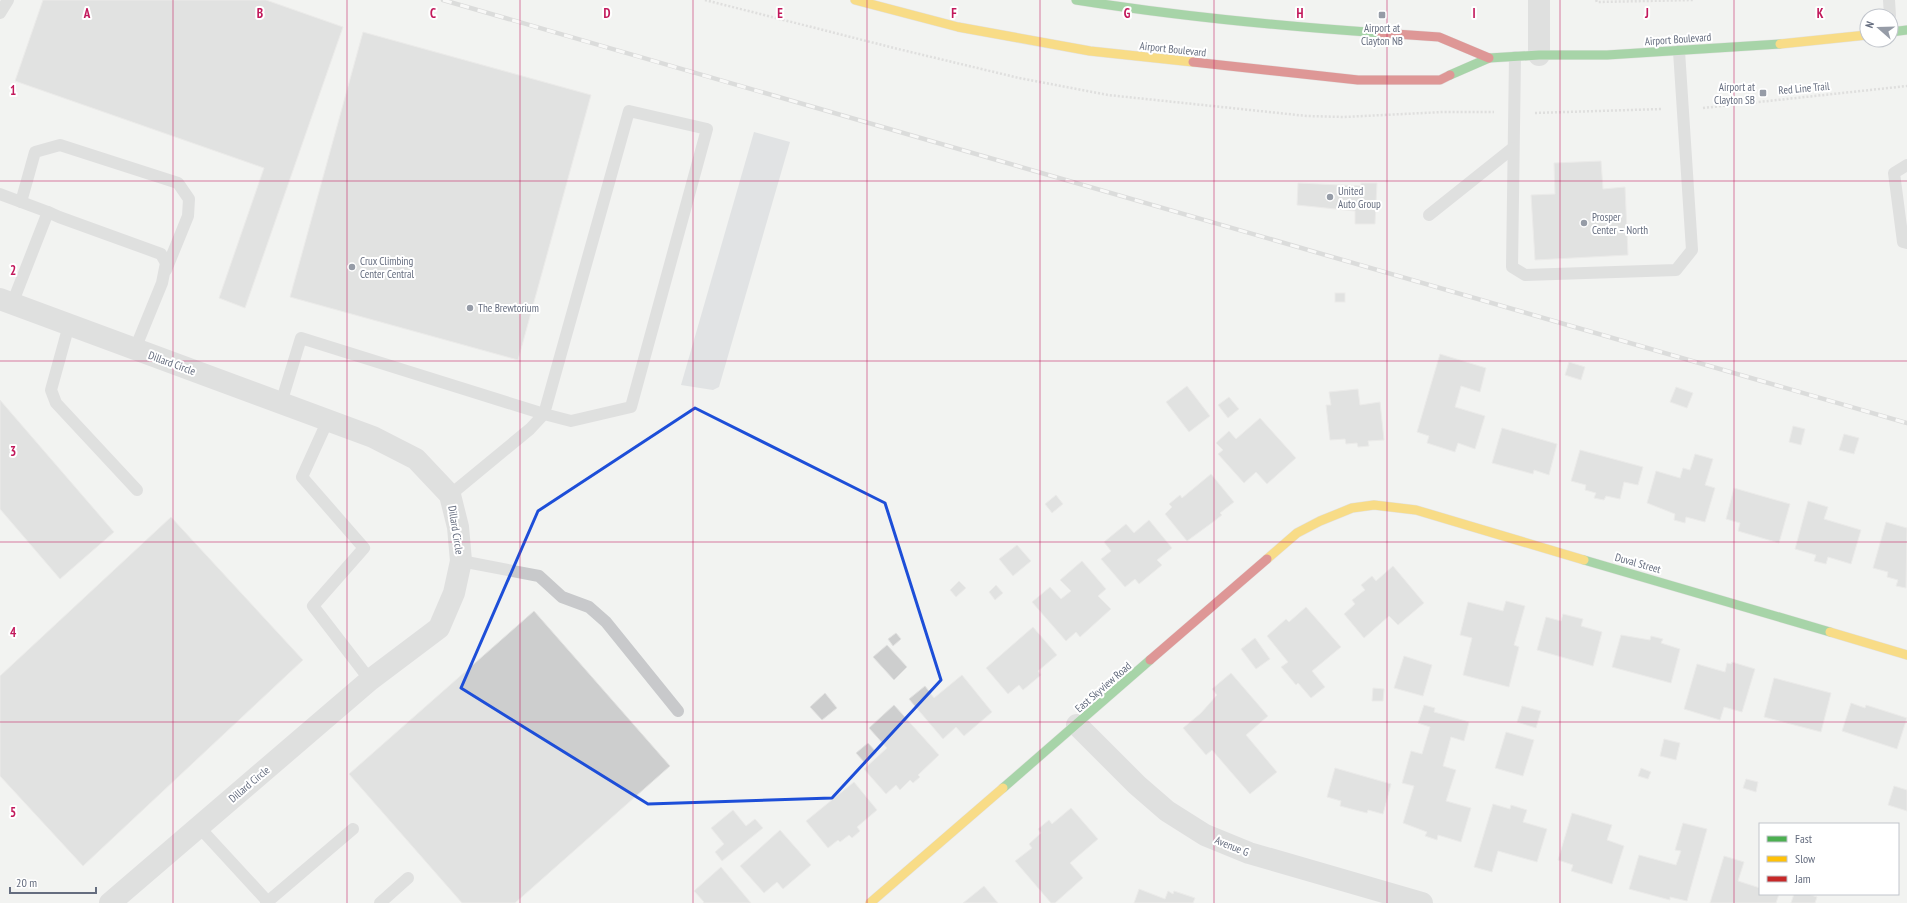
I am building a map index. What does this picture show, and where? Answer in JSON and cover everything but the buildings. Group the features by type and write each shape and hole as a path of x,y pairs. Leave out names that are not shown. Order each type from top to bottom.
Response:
{"main road":[{"name":"Airport Boulevard","path":"855,0 958,27 1090,51 1358,80 1440,80 1490,58 1540,55 1607,55 1679,51 1762,46 1859,36"},
{"name":"Airport Boulevard","path":"1076,0 1138,10 1256,24 1439,37 1490,58"},
{"name":"Duval Street","path":"1361,506 1389,506 1416,510 1907,655"},
{"name":"East Skyview Road","path":"870,903 1297,533 1327,517 1361,506"}],"street":[{"path":"1539,0 1540,55"},
{"name":"Dillard Circle","path":"6,302 373,436 416,459 450,495 458,526 461,561 454,593 439,628 370,680 110,903"},
{"name":"Avenue G","path":"1077,725 1137,785 1167,811 1205,835 1248,853 1422,903"}],"lane":[{"path":"0,13 8,0"},
{"path":"1515,57 1512,267 1525,275 1676,270 1692,250 1679,51"},
{"path":"282,403 300,338 544,414 571,421 631,406 707,129 629,111 544,414 530,429 450,495"},
{"path":"21,202 35,152 60,145 178,183 189,199 188,216 164,273"},
{"path":"1428,215 1513,148"},
{"path":"1907,165 1894,173 1903,242 1907,243"},
{"path":"0,194 161,254 166,263 162,284 135,349"},
{"path":"6,302 48,212"},
{"path":"69,325 51,390 56,403 137,490"},
{"path":"328,420 302,477 364,548 313,606 370,680"},
{"path":"461,561 539,576 562,597 589,607 606,622 678,711"},
{"path":"198,826 268,903 353,829"},
{"path":"380,903 408,878"}],"path":[{"path":"1596,0 1597,2 1692,0"},
{"name":"Red Line Trail","path":"1703,108 1907,86"},
{"path":"1534,113 1663,109"}],"highlighted area":[{"path":"695,408 885,503 941,680 832,798 648,804 461,688 538,511"}],"shaded area":[{"path":"754,132 790,142 719,387 713,390 681,385"}],"railway":[{"path":"443,0 1907,423"}],"traffic: fast":[{"path":"1076,0 1228,20 1381,33"},
{"path":"1899,31 1907,30"},
{"path":"1450,75 1489,58 1539,55 1607,55 1780,44"},
{"path":"1584,560 1830,632"},
{"path":"1003,788 1150,660"}],"traffic: slow":[{"path":"855,0 958,27 1090,51 1193,62"},
{"path":"1780,44 1859,36"},
{"path":"1267,559 1297,533 1320,521 1352,508 1374,505 1416,510 1584,560"},
{"path":"1830,632 1907,655"},
{"path":"870,903 1003,788"}],"traffic: jam":[{"path":"1381,33 1439,37 1489,58"},
{"path":"1193,62 1358,80 1440,80 1450,75"},
{"path":"1150,660 1267,559"}],"place":[{"name":"Airport at Clayton NB","path":"1382,15"},
{"name":"Airport at Clayton SB","path":"1763,93"},
{"name":"United Auto Group","path":"1330,197"},
{"name":"Prosper Center – North","path":"1584,223"},
{"name":"Crux Climbing Center Central","path":"352,267"},
{"name":"The Brewtorium","path":"470,308"}]}
